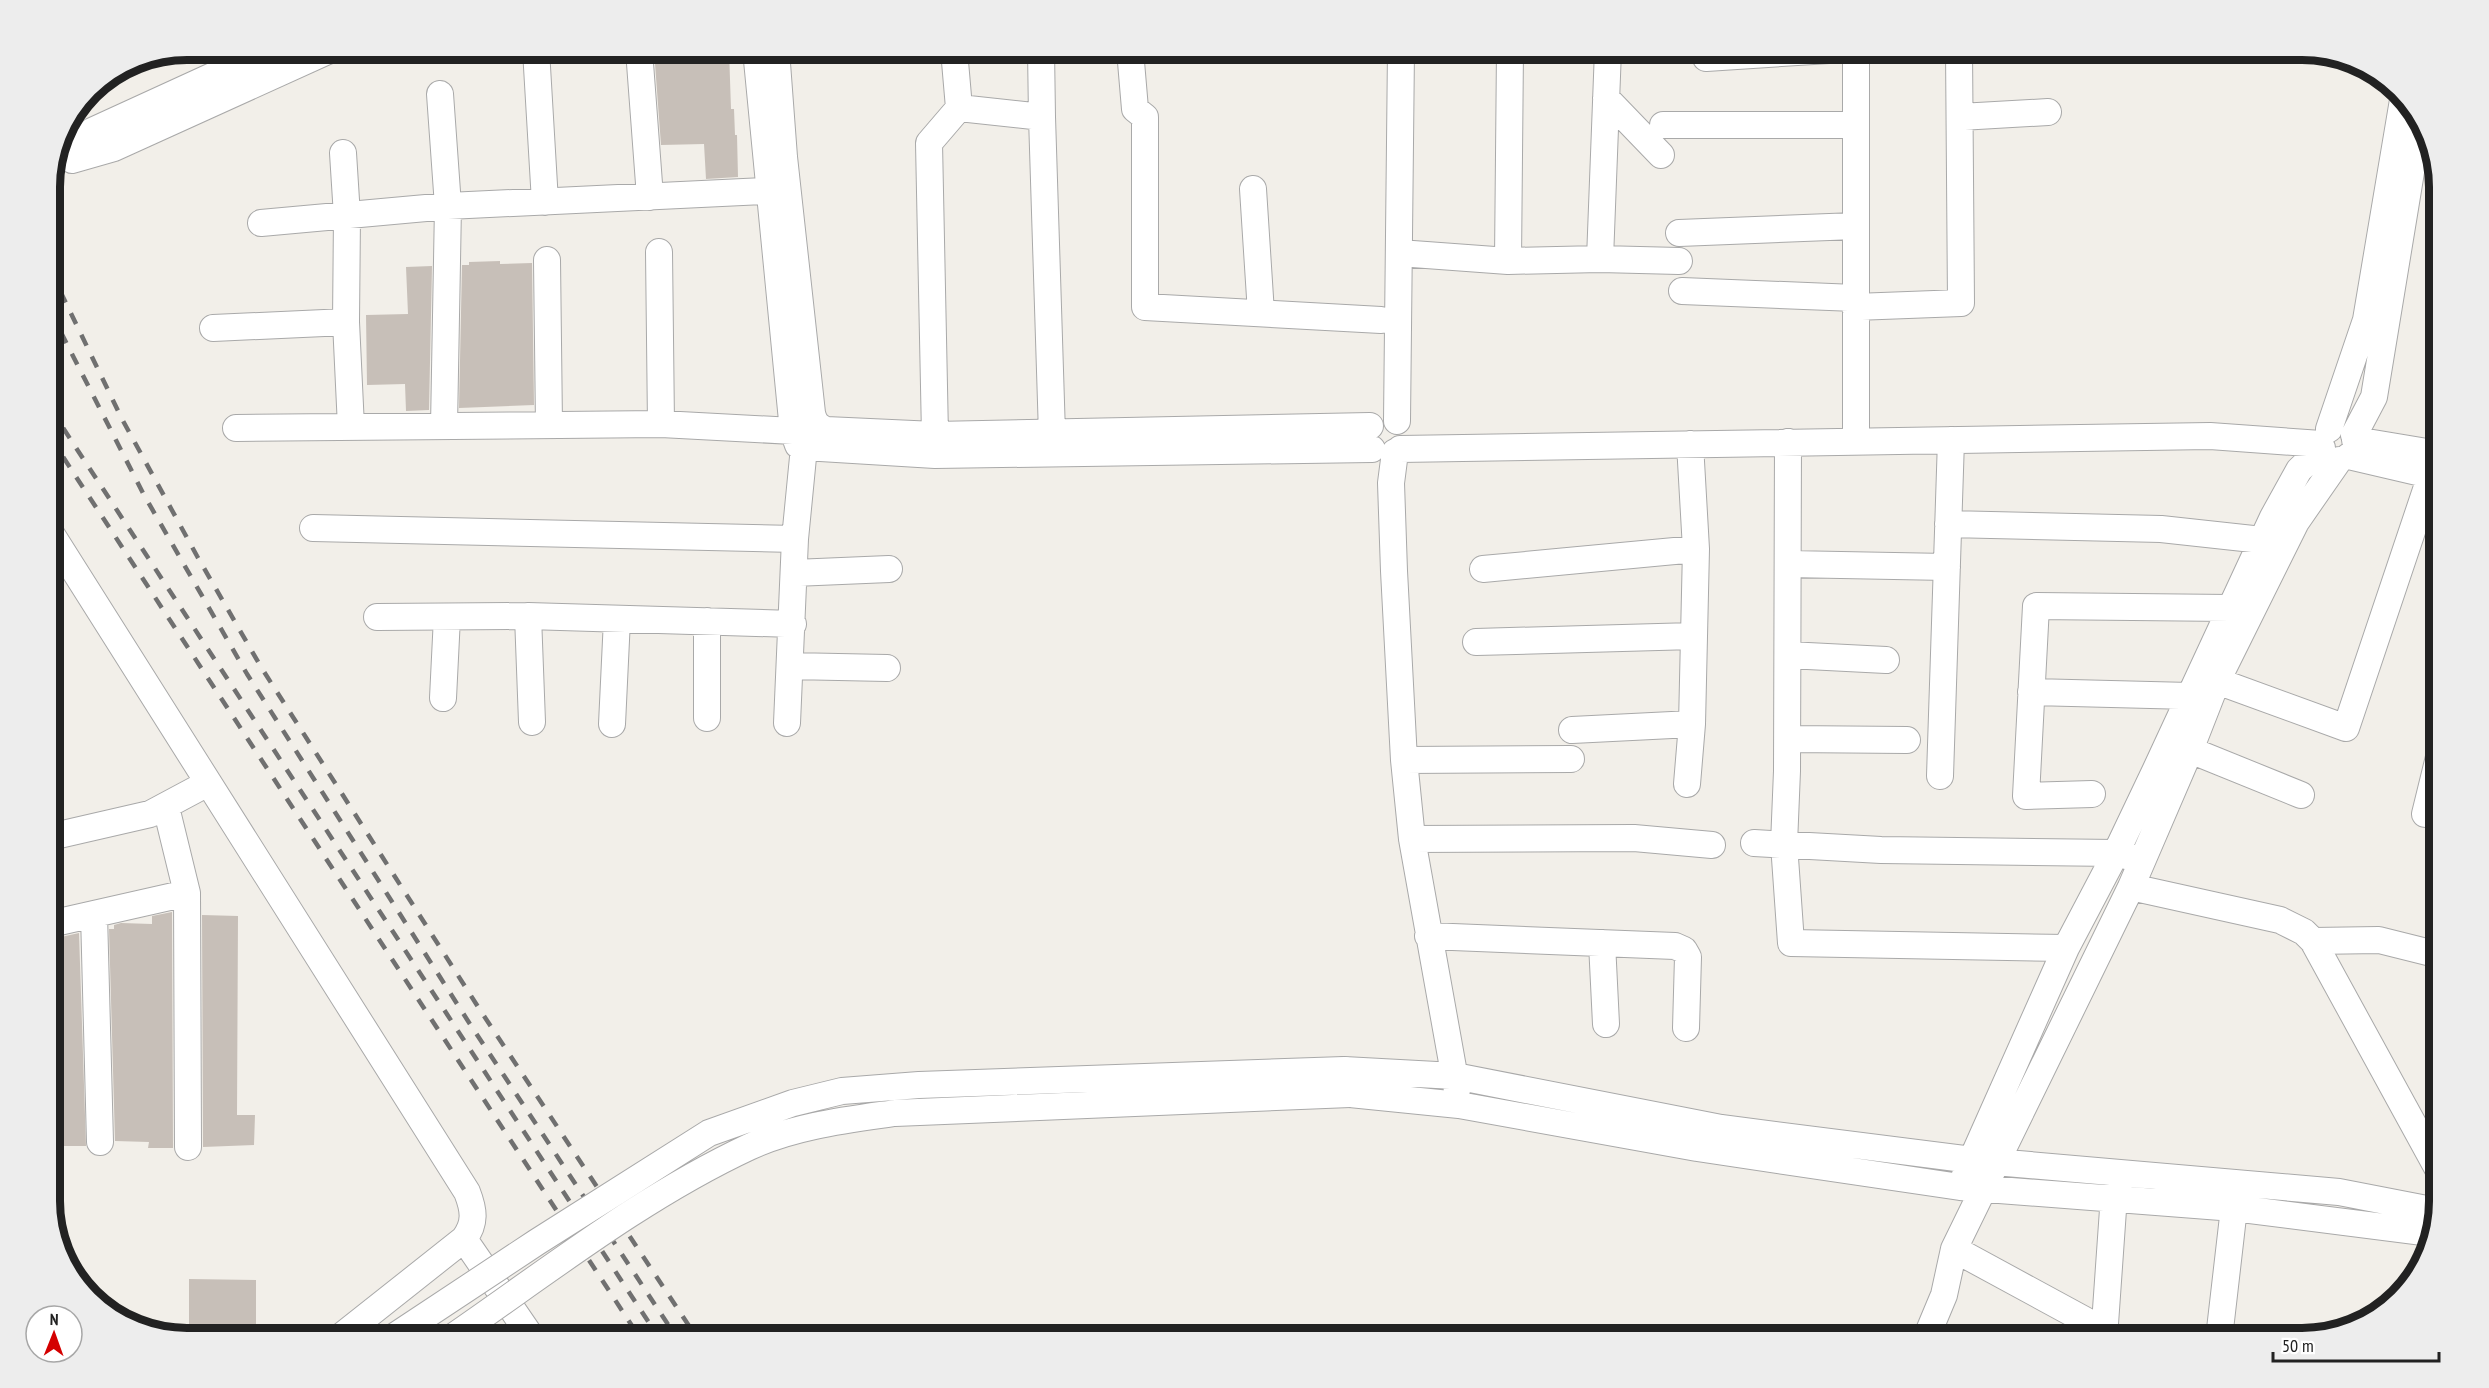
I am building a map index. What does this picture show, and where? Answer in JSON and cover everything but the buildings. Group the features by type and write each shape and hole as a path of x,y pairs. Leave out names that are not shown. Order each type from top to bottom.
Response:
{"street":[{"path":"247,60 92,131 85,137 72,160 114,148 308,60"},
{"path":"537,60 545,202"},
{"path":"640,60 650,196"},
{"path":"758,60 779,190 804,433 795,539 787,723"},
{"path":"776,60 779,190"},
{"path":"934,435 929,143 959,108 955,60"},
{"path":"1041,60 1053,434"},
{"path":"1131,60 1135,109 1145,117 1145,307 1381,320"},
{"path":"1385,60 1381,320 1404,760 1412,839 1459,1106"},
{"path":"1387,438 1399,253 1401,60"},
{"path":"1508,261 1510,60"},
{"path":"1600,259 1608,60"},
{"path":"1856,60 1856,433"},
{"path":"1682,291 1855,303 1960,303 1959,60"},
{"path":"440,94 448,206 444,426"},
{"path":"1606,98 1661,155"},
{"path":"959,108 1042,117"},
{"path":"1958,1242 1959,1187 2066,948 2116,854 2262,540 2299,470 2337,443 2366,320 2402,108"},
{"path":"1960,117 2048,112"},
{"path":"1663,125 1855,125"},
{"path":"343,153 347,216 346,322 351,427"},
{"path":"1930,1328 1944,1294 1958,1242 2131,887 2217,681 2337,443 2374,397 2423,155"},
{"path":"1253,189 1261,313"},
{"path":"261,223 448,206 779,190"},
{"path":"1679,232 1855,226"},
{"path":"659,252 661,424"},
{"path":"1399,253 1508,261 1600,259 1679,261"},
{"path":"548,260 549,426"},
{"path":"213,328 346,322"},
{"path":"236,428 661,424 804,433 935,455 1387,438 1856,433 2210,419 2276,424 2337,443 2429,467"},
{"path":"804,433 819,427 826,430 934,435 1053,434 1690,444 1788,442 1856,433 1951,440 2210,436 2337,443"},
{"path":"1940,776 1951,440"},
{"path":"1788,442 1788,739 1784,844 1791,943 2066,948"},
{"path":"1687,784 1692,724 1696,549 1690,444"},
{"path":"2217,681 2346,728 2429,492"},
{"path":"1948,524 2161,529 2262,540"},
{"path":"313,528 795,539"},
{"path":"60,548 467,1192 474,1217 472,1229 464,1239 352,1328"},
{"path":"1483,568 1696,549"},
{"path":"1788,564 1947,567"},
{"path":"794,573 889,568"},
{"path":"2092,794 2026,796 2036,606 2230,608"},
{"path":"377,617 528,616 793,624"},
{"path":"528,616 531,722"},
{"path":"443,698 447,617"},
{"path":"612,724 617,619"},
{"path":"707,621 707,718"},
{"path":"1476,642 1694,636"},
{"path":"1788,655 1886,660"},
{"path":"790,666 887,668"},
{"path":"2031,692 2190,696"},
{"path":"1572,730 1692,724"},
{"path":"1788,739 1907,740"},
{"path":"2190,750 2301,795"},
{"path":"1404,760 1571,759"},
{"path":"60,835 150,814 208,783"},
{"path":"2425,813 2429,797"},
{"path":"166,807 187,893 188,1147"},
{"path":"1412,839 1634,838 1712,844"},
{"path":"1754,843 1881,850 2116,854 2142,859"},
{"path":"2131,887 2280,920 2304,932 2313,941 2429,1153"},
{"path":"60,922 187,893"},
{"path":"94,914 100,1142"},
{"path":"1428,936 1675,946 1684,950 1688,957 1686,1028"},
{"path":"2313,941 2379,940 2429,952"},
{"path":"1602,943 1606,1024"},
{"path":"407,1328 537,1242 710,1133 793,1103 842,1091 919,1085 1344,1070 1455,1076 1721,1128 1972,1160 2339,1192 2429,1209"},
{"path":"466,1328 663,1193 751,1147 821,1124 895,1113 1350,1094 1459,1106 1696,1148 1959,1187 2234,1208 2425,1232"},
{"path":"2106,1328 2115,1172"},
{"path":"2220,1328 2234,1208"},
{"path":"464,1239 525,1328"},
{"path":"1958,1242 2094,1328"}],"railway":[{"path":"60,291 122,419 261,667 482,1013 690,1328"},
{"path":"60,331 144,495 247,674 468,1021 670,1328"},
{"path":"60,423 652,1328"},
{"path":"60,452 633,1328"}]}
